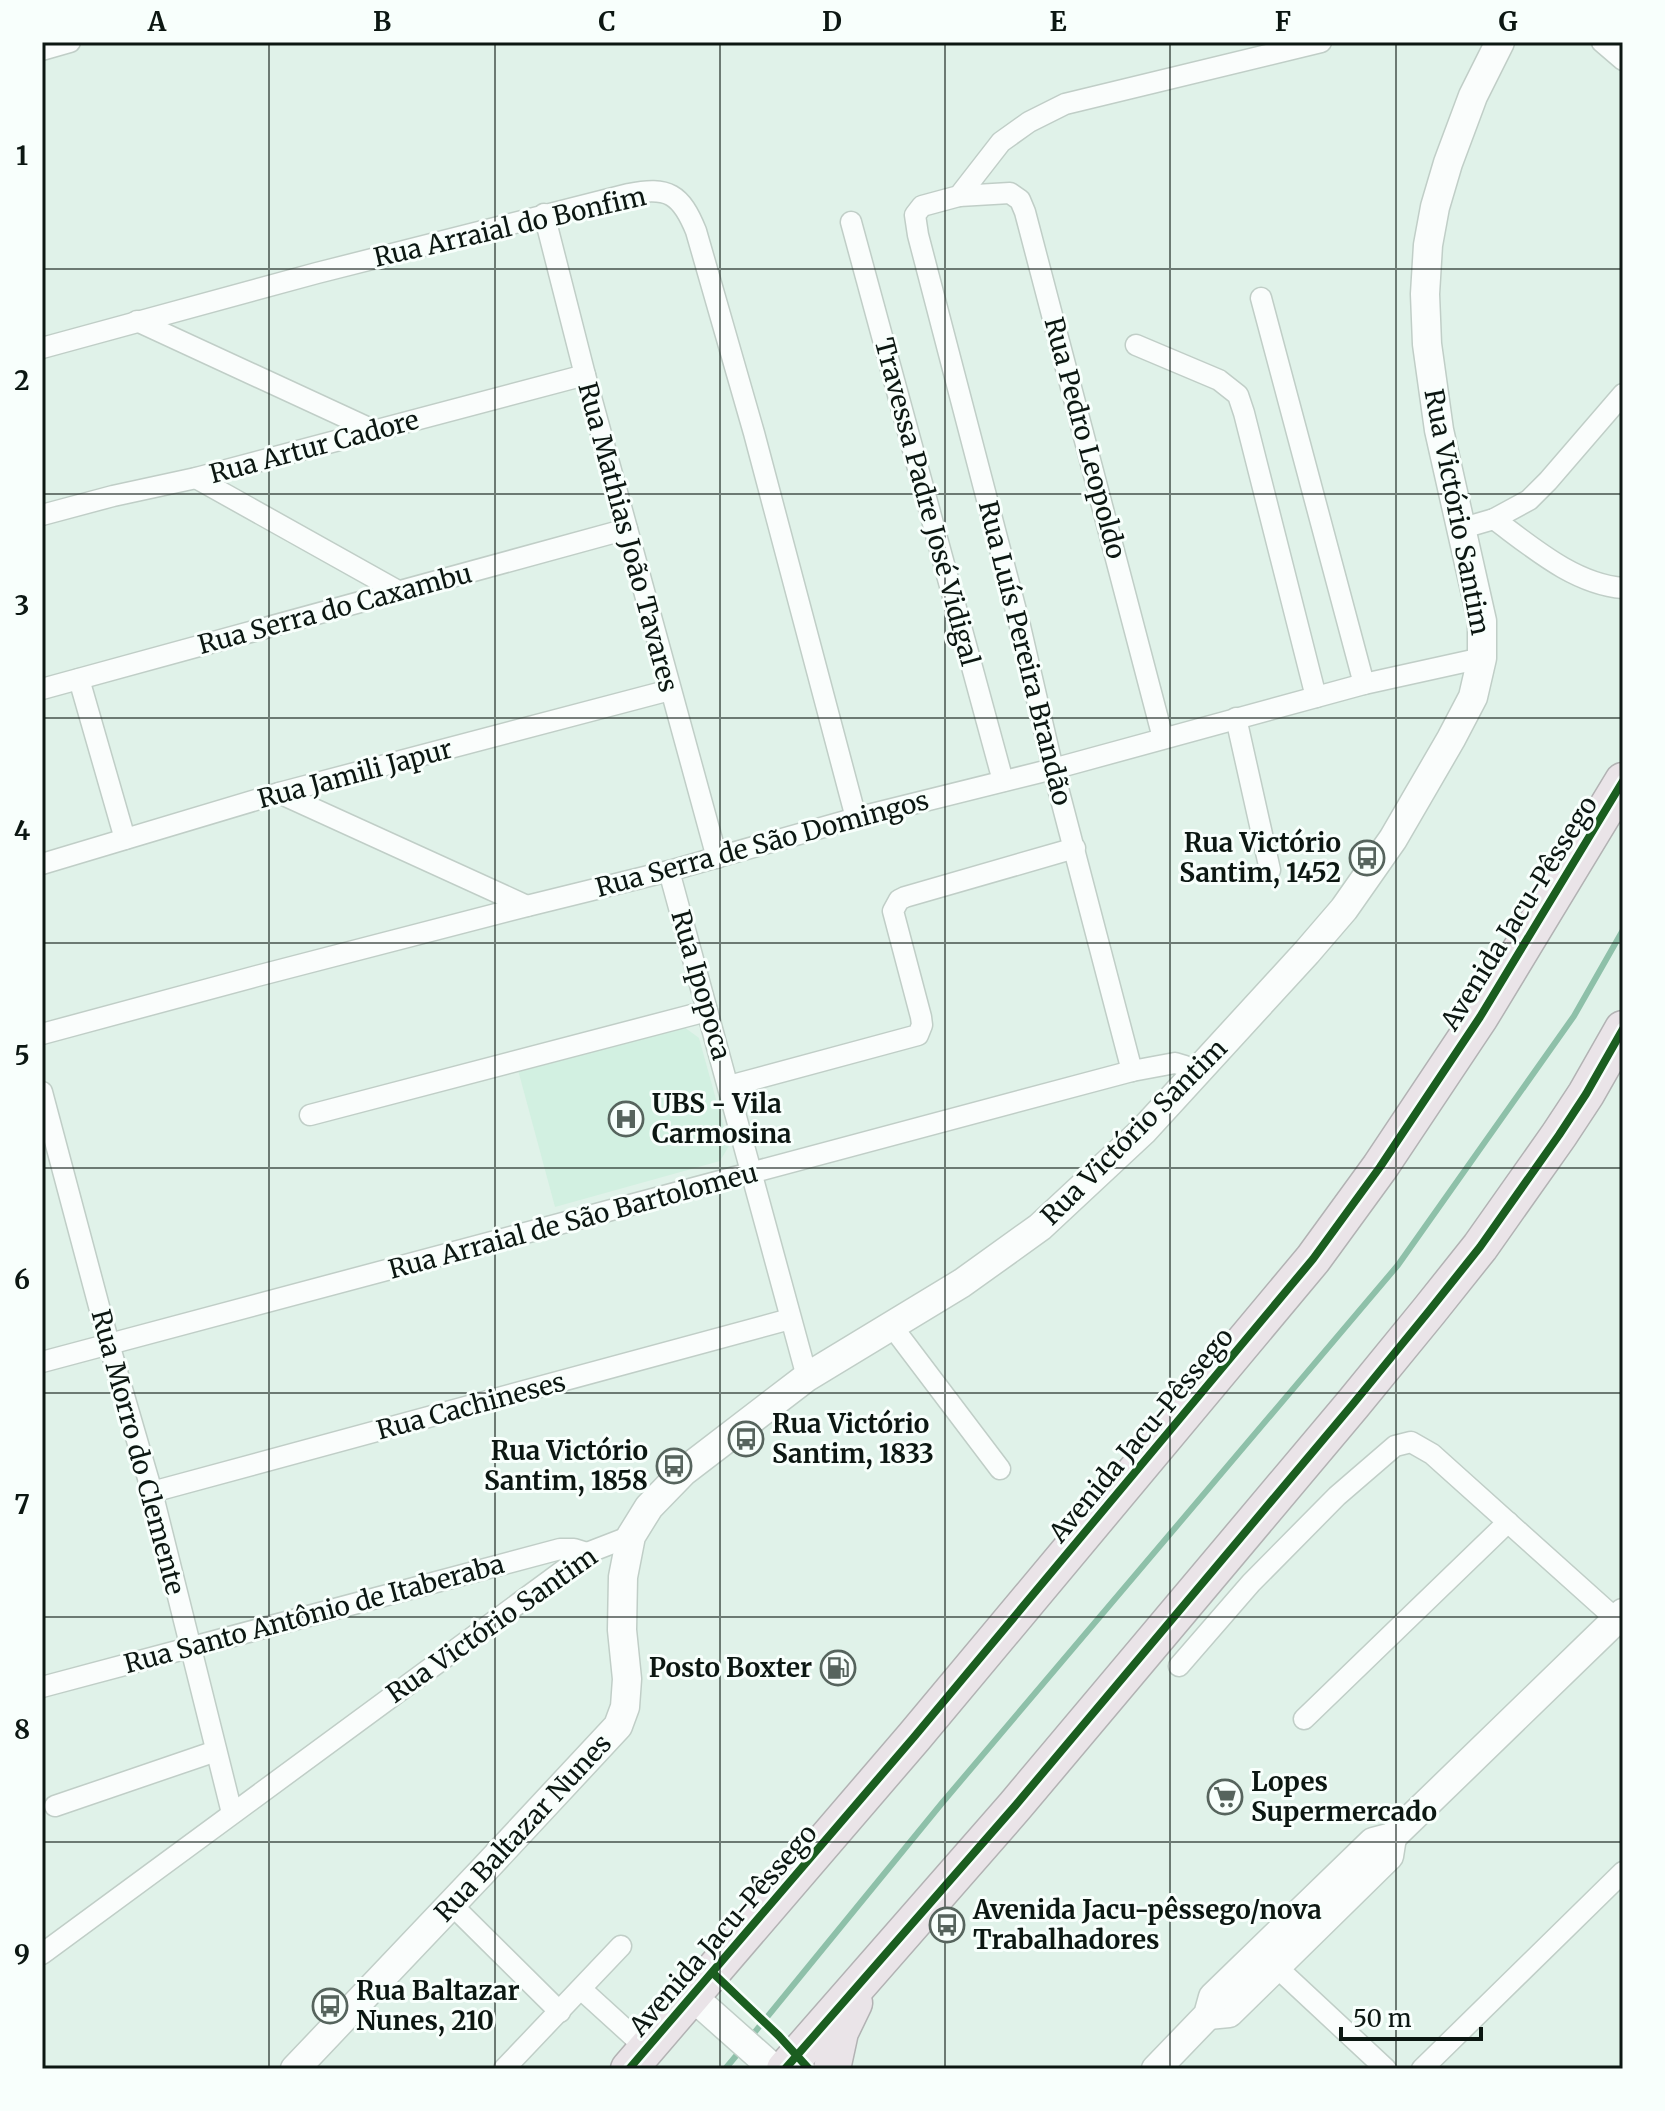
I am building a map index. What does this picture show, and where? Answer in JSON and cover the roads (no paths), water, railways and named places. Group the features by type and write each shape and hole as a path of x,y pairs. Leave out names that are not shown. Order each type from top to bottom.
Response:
{"highway":[{"name":"Avenida Jacu-Pêssego","path":"638,2059 904,1749 1313,1259 1380,1167 1480,1017 1623,781"},
{"path":"772,2064 865,1979 1353,1404 1480,1247 1586,1094 1623,1029"},
{"path":"832,2069 840,2032 865,1979"}],"street":[{"path":"42,50 70,42"},
{"path":"959,196 1001,142 1029,122 1065,104 1321,42"},
{"name":"Rua Victório Santim","path":"42,1954 587,1553 631,1536 649,1507 683,1472 807,1377 962,1283 1040,1227 1143,1131 1348,904 1375,866 1451,739 1473,697 1482,658 1482,621 1439,430 1427,344 1425,294 1428,245 1448,163 1473,96 1500,42"},
{"path":"1602,42 1623,60"},
{"name":"Rua Arraial do Bonfim","path":"42,348 544,214 646,191 667,193 680,200 696,231 754,433 856,818"},
{"name":"Rua Pedro Leopoldo","path":"959,196 1010,193 1020,200 1025,212 1163,738"},
{"name":"Rua Luís Pereira Brandão","path":"959,196 922,206 915,215 918,235 1132,1071"},
{"name":"Rua Mathias João Tavares","path":"544,214 717,858"},
{"name":"Travessa Padre José Vidigal","path":"851,222 1003,781"},
{"path":"1261,298 1364,684"},
{"path":"137,321 373,430"},
{"path":"1136,345 1219,380 1238,395 1316,697"},
{"name":"Rua Artur Cadore","path":"42,515 196,478 585,375"},
{"path":"1463,528 1494,519 1529,500 1623,394"},
{"path":"196,478 398,591"},
{"path":"1494,519 1546,557 1579,576 1606,587 1623,588"},
{"name":"Rua Serra do Caxambu","path":"42,689 627,529"},
{"name":"Rua Serra de São Domingos","path":"42,1034 669,871 856,818 1053,769 1364,684 1482,658"},
{"path":"79,679 125,839"},
{"name":"Rua Jamili Japur","path":"42,864 279,793 670,690"},
{"path":"1236,718 1270,870"},
{"path":"279,793 527,906"},
{"path":"729,1086 918,1035 921,1017 893,911 899,900 1075,848"},
{"name":"Rua Ipopoca","path":"669,871 807,1377"},
{"path":"310,1115 707,1011"},
{"name":"Rua Arraial de São Bartolomeu","path":"42,1362 1132,1071 1175,1063 1185,1066 1194,1075"},
{"name":"Rua Morro do Clemente","path":"42,1092 152,1492 232,1813"},
{"name":"Rua Cachineses","path":"152,1492 790,1319"},
{"path":"891,1325 1000,1469"},
{"path":"1156,2069 1208,2015 1229,2013 1268,1959 1389,1856 1392,1837 1620,1616 1422,1447 1411,1442 1395,1446 1337,1496 1272,1561 1179,1666"},
{"path":"1304,1719 1508,1522"},
{"name":"Rua Baltazar Nunes","path":"295,2069 618,1726 625,1707 627,1679 622,1630 623,1577 631,1536"},
{"name":"Rua Santo Antônio de Itaberaba","path":"42,1687 560,1549 587,1553"},
{"path":"55,1806 216,1751"},
{"path":"1422,2069 1623,1872"},
{"path":"451,1904 560,2012"},
{"path":"504,2069 621,1946"},
{"path":"1268,1959 1386,2069"},
{"path":"581,1989 638,2059"},
{"path":"693,1997 772,2064"}],"waterway":[{"path":"750,2038 942,1803 1398,1265 1574,1016 1623,930"},
{"path":"725,2069 741,2050"}],"place":[{"name":"Rua Victório Santim, 1452","path":"1367,858"},
{"name":"UBS - Vila Carmosina","path":"626,1119"},
{"name":"Rua Victório Santim, 1833","path":"746,1439"},
{"name":"Rua Victório Santim, 1858","path":"674,1466"},
{"name":"Posto Boxter","path":"838,1668"},
{"name":"Lopes Supermercado","path":"1225,1797"},
{"name":"Avenida Jacu-pêssego/nova Trabalhadores","path":"947,1925"},
{"name":"Rua Baltazar Nunes, 210","path":"330,2006"}]}
